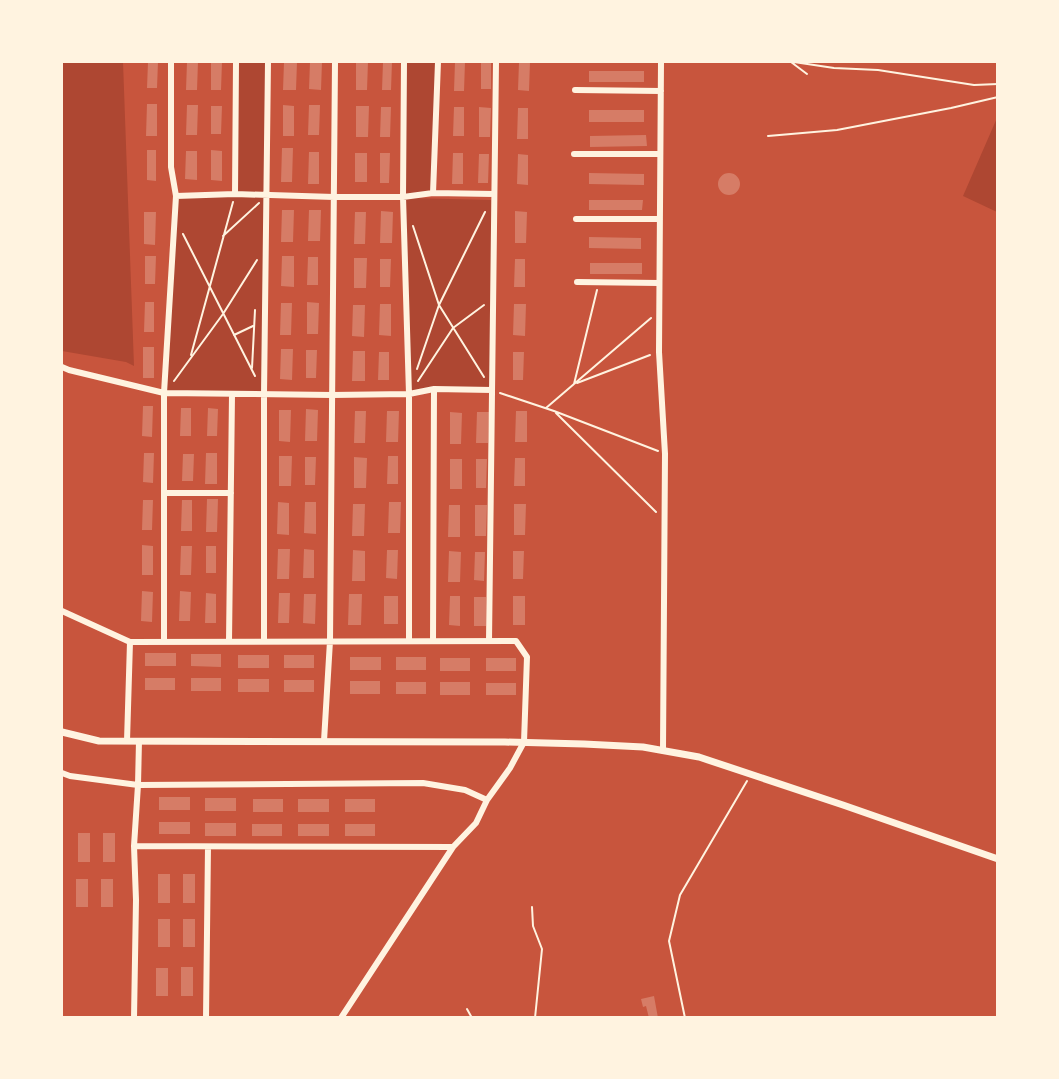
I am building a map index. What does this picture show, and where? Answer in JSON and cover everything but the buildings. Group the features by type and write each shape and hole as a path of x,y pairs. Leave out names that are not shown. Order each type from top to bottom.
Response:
{"street":[{"path":"164,642 164,393 176,196 171,167 171,62"},
{"path":"235,194 236,62"},
{"path":"264,641 268,62"},
{"path":"324,741 330,641 335,62"},
{"path":"404,62 404,197 409,394 409,641"},
{"path":"433,193 438,62"},
{"path":"489,641 496,62"},
{"path":"661,62 659,352 665,454 663,750"},
{"path":"575,90 661,91"},
{"path":"574,154 660,154"},
{"path":"176,196 235,194 404,197 433,193 494,194"},
{"path":"576,219 660,219"},
{"path":"577,282 659,283"},
{"path":"62,367 164,393 332,395 409,394 434,389 492,390"},
{"path":"433,641 434,389"},
{"path":"229,641 232,395"},
{"path":"164,493 231,493"},
{"path":"62,611 130,642 516,641 527,657 524,742 510,768 487,800 476,823 453,847 341,1017"},
{"path":"127,741 130,642"},
{"path":"62,732 99,741 524,742 643,747 699,757 998,859"},
{"path":"134,1017 136,900 134,846 139,741"},
{"path":"62,773 138,785 423,783 465,790 487,800"},
{"path":"134,846 453,847"},
{"path":"206,1017 208,847"}],"path":[{"path":"793,62 807,74"},
{"path":"793,62 834,68 878,70 974,85 998,84"},
{"path":"768,136 837,130 998,98"},
{"path":"190,358 235,194"},
{"path":"223,236 267,195"},
{"path":"417,372 439,305 486,211"},
{"path":"175,218 256,378"},
{"path":"411,219 439,305 492,390 546,408 665,454"},
{"path":"164,393 224,314 259,257 258,269"},
{"path":"574,384 599,282"},
{"path":"409,394 453,328 493,298"},
{"path":"252,370 256,302"},
{"path":"546,408 659,311"},
{"path":"234,335 266,320"},
{"path":"574,384 659,352"},
{"path":"554,411 665,521"},
{"path":"685,1017 669,941 680,895 751,775"},
{"path":"532,907 533,926 542,949 535,1017"},
{"path":"467,1008 472,1017"}],"shaded area":[{"path":"62,62 123,62 134,366 126,362 62,351"},
{"path":"236,62 268,62 264,395 164,393 176,196 235,194"},
{"path":"404,62 438,62 433,193 409,198 491,200 492,390 409,394 403,197"},
{"path":"997,118 998,212 963,196"}]}
